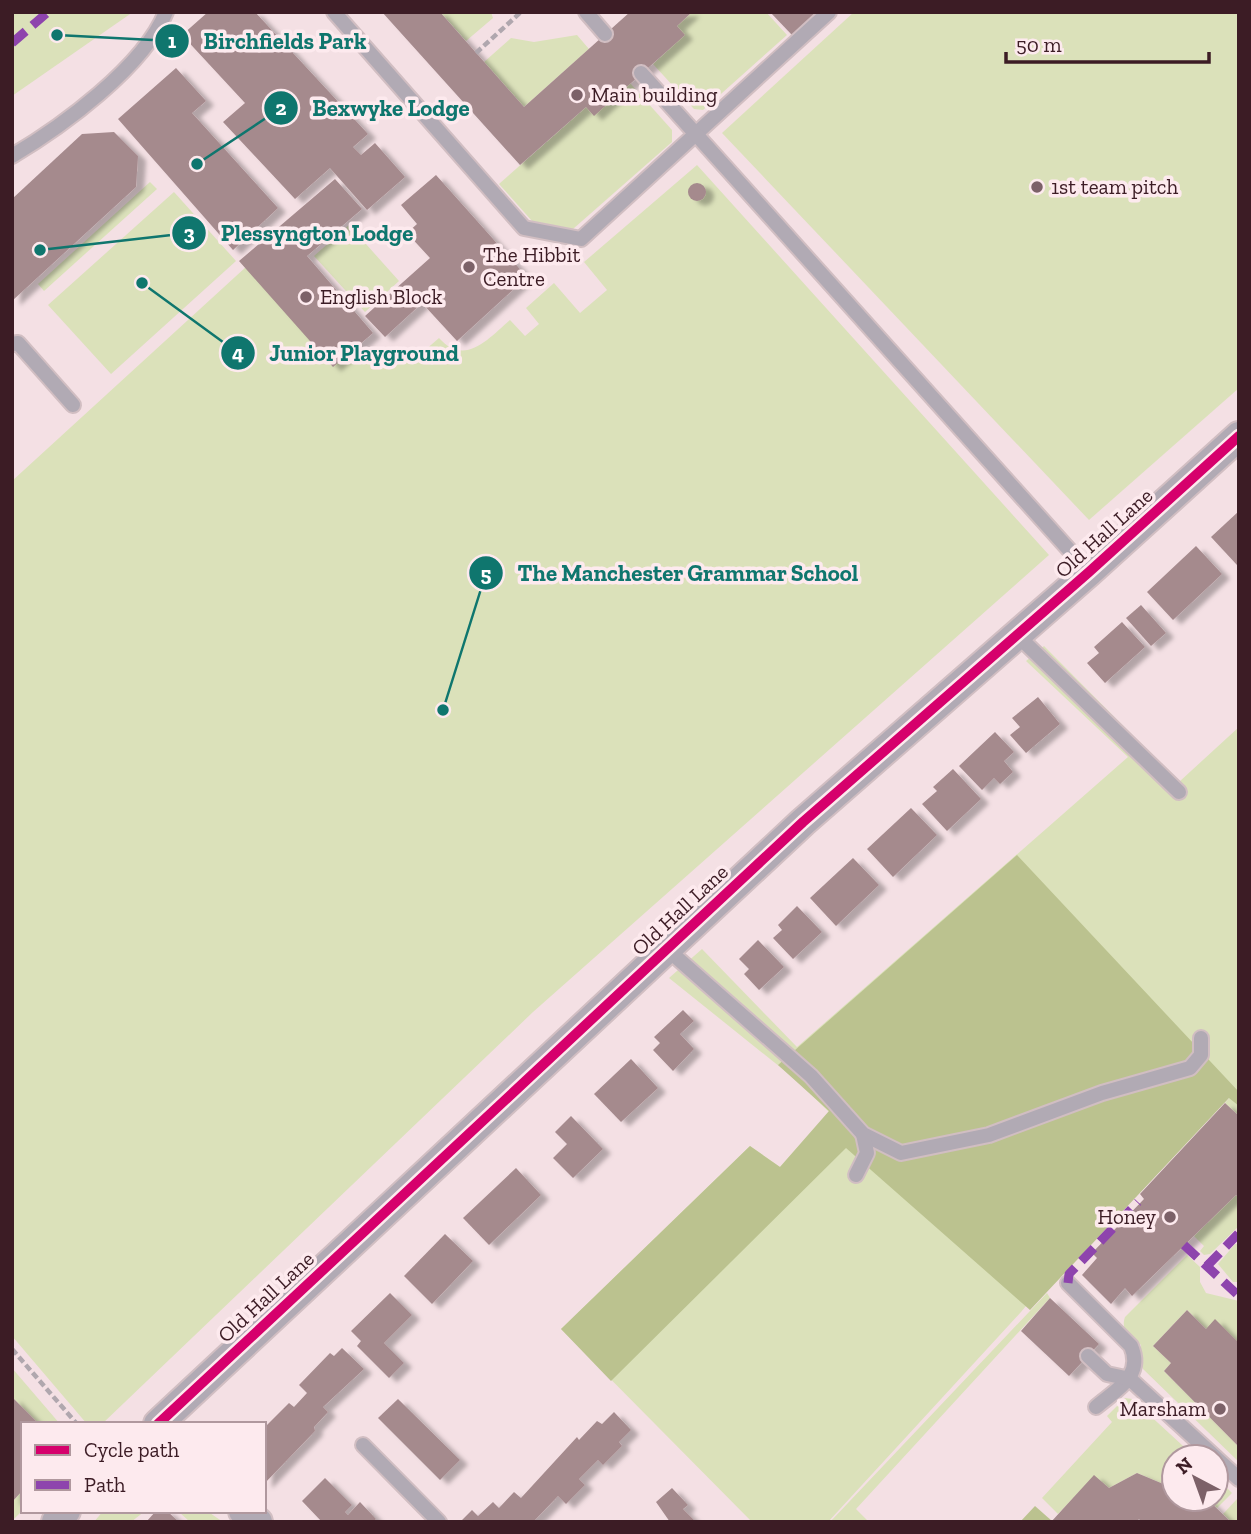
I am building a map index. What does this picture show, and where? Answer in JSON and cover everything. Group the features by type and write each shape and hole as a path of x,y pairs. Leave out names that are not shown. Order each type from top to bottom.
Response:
{"street":[{"name":"Old Hall Lane","path":"160,1422 803,822 1089,572 1239,436"}],"lane":[{"path":"12,156 58,129 108,84 145,46 166,12"},
{"path":"334,12 524,228 581,239 829,12"},
{"path":"586,12 605,34"},
{"path":"641,73 1089,572"},
{"path":"12,344 18,344 73,405"},
{"path":"1017,635 1179,792"},
{"path":"667,949 811,1076 863,1133 901,1153 989,1135 1102,1093 1190,1068 1201,1055 1201,1038"},
{"path":"856,1175 867,1153 863,1133"},
{"path":"1068,1283 1132,1346 1137,1367 1130,1379 1097,1406"},
{"path":"1088,1356 1107,1374 1130,1379 1201,1443"},
{"path":"363,1445 439,1522"}],"path":[{"path":"476,52 521,12"},
{"path":"12,1349 75,1422"}],"green space":[{"path":"12,12 133,12 12,96"},
{"path":"440,12 491,12 493,18 466,41"},
{"path":"692,12 766,12 787,35 703,110 694,109 653,64 684,35 677,26"},
{"path":"854,12 1239,12 1239,388 1089,520 722,133"},
{"path":"577,35 589,49 524,107 484,62 511,38 534,42"},
{"path":"630,83 672,130 672,142 573,229 532,221 499,184 586,107"},
{"path":"697,165 1049,555 533,1012 104,1422 85,1422 12,1336 12,481 247,266 331,360 363,353 371,362 381,354 391,364 402,356 409,364 439,338 458,350 467,350 485,342 510,320 525,336 539,324 526,308 554,283 580,313 607,290 584,262"},
{"path":"150,182 157,189 44,291 38,284"},
{"path":"174,192 236,261 111,374 48,305"},
{"path":"349,225 399,281 365,312 314,256"},
{"path":"1044,646 1179,782 1239,727 1239,1116 1225,1103 1236,1090 1106,1211 1021,1312 828,1522 752,1522 561,1329 750,1146 780,1167 829,1112 795,1079 669,978 702,949 797,1047 1128,757 1026,661"},
{"path":"1017,855 1239,1092 1239,1106 1229,1098 1030,1310 846,1148 611,1381 561,1329 750,1146 780,1167 829,1111 778,1065"},
{"path":"1236,1195 1239,1198 1239,1226 1210,1254 1204,1255 1200,1251 1204,1246 1194,1236"},
{"path":"1235,1244 1239,1244 1239,1282 1233,1282 1218,1264"},
{"path":"1187,1255 1200,1267 1200,1282 1206,1293 1239,1301 1239,1343 1206,1329 1187,1310 1153,1346 1171,1363 1164,1371 1239,1447 1239,1462 1230,1453 1230,1443 1219,1443 1143,1369 1139,1360 1141,1345 1127,1333 1124,1326 1125,1317"},
{"path":"1047,1293 1050,1298 856,1509 869,1522 830,1522"},
{"path":"12,1368 58,1422 37,1422 12,1397"},
{"path":"1125,1398 1132,1399 1180,1443 1160,1443 1160,1483 1137,1473 1109,1488 1094,1476 1058,1514 1042,1498 1112,1422 1107,1416"},
{"path":"21,1492 21,1512 12,1521 12,1502"},
{"path":"1237,1499 1239,1522 1231,1522 1223,1514 1230,1513 1230,1506"},
{"path":"1035,1506 1052,1521 1020,1522"},
{"path":"101,1513 142,1513 131,1522 94,1522"},
{"path":"180,1513 210,1513 223,1522 190,1522"}],"building":[{"path":"208,12 255,12 368,134 353,147 361,155 375,143 405,177 367,210 330,168 295,199 223,122 245,103 182,35"},
{"name":"Main building","path":"382,12 440,12 524,107 630,12 692,12 677,26 685,35 594,116 586,107 520,165"},
{"path":"770,12 817,12 792,35"},
{"path":"176,68 206,101 192,113 278,208 233,250 118,119"},
{"path":"114,132 138,156 136,187 12,301 12,199 82,134"},
{"name":"The Hibbit Centre","path":"436,175 527,277 457,341 422,303 385,337 365,316 430,258 407,233 417,224 401,205"},
{"name":"English Block","path":"335,179 362,209 307,256 373,333 333,367 239,261"},
{"path":"693,183 701,183 706,192 704,199 693,201 688,196 688,188"},
{"path":"1239,511 1239,563 1237,565 1211,537"},
{"path":"1196,546 1222,574 1173,620 1147,592"},
{"path":"1141,605 1166,633 1151,646 1126,618"},
{"path":"1122,622 1145,647 1105,683 1087,663 1099,653 1094,647"},
{"path":"1038,697 1060,724 1026,753 1010,735 1020,727 1012,718"},
{"path":"995,732 1014,752 1004,761 1013,772 1000,784 994,778 982,790 959,766"},
{"path":"953,769 981,799 947,831 922,804 937,791 933,787"},
{"path":"911,808 937,835 893,877 867,849"},
{"path":"853,858 879,885 836,926 810,898"},
{"path":"797,906 822,932 793,959 773,938 782,930 778,925"},
{"path":"758,940 784,967 759,990 744,974 749,969 739,959"},
{"path":"683,1010 694,1021 680,1034 694,1049 673,1071 653,1050 660,1043 654,1037"},
{"path":"631,1059 658,1088 621,1122 594,1094"},
{"name":"Honey","path":"1225,1103 1239,1116 1239,1198 1236,1195 1132,1296 1125,1288 1111,1304 1082,1275 1097,1258 1092,1253 1144,1199 1140,1194"},
{"path":"571,1116 603,1149 573,1178 553,1158 567,1144 555,1132"},
{"path":"516,1168 541,1195 489,1245 463,1218"},
{"path":"445,1234 473,1261 432,1304 404,1276"},
{"path":"390,1293 412,1315 384,1343 404,1363 389,1378 357,1346 361,1341 351,1331"},
{"path":"1050,1298 1099,1344 1069,1376 1021,1331"},
{"name":"Marsham","path":"1187,1310 1206,1329 1215,1319 1239,1343 1239,1447 1164,1371 1171,1363 1153,1346"},
{"path":"342,1348 364,1369 323,1407 328,1412 314,1427 315,1431 266,1482 266,1426 289,1403 294,1407 307,1393 299,1385 330,1353 334,1356"},
{"path":"12,1397 37,1422 21,1422 21,1492 12,1502"},
{"path":"398,1399 460,1460 440,1480 378,1418"},
{"path":"614,1412 631,1430 619,1442 622,1446 603,1465 598,1460 579,1479 585,1485 566,1504 558,1496 533,1522 460,1522 472,1510 478,1516 493,1502 499,1508 514,1492 521,1498 577,1437 579,1440 597,1421 602,1424"},
{"path":"1137,1473 1160,1483 1160,1513 1222,1513 1231,1522 1142,1522 1139,1519 1136,1522 1051,1522 1094,1475 1109,1488"},
{"path":"325,1478 352,1505 345,1512 348,1515 360,1502 376,1519 373,1522 322,1522 302,1501"},
{"path":"672,1488 688,1505 683,1509 696,1522 670,1522 656,1502"},
{"path":"154,1513 169,1513 179,1522 146,1522"}],"marked path":[{"path":"12,43 48,12"},
{"path":"1068,1283 1069,1274 1138,1202"},
{"path":"1207,1266 1239,1233"},
{"path":"1184,1245 1239,1296"}],"cycle path":[{"path":"160,1422 803,822 1089,572 1239,436"}],"place":[{"name":"Birchfields Park","path":"57,35"},
{"name":"Main building","path":"577,95"},
{"name":"Bexwyke Lodge","path":"197,164"},
{"name":"1st team pitch","path":"1037,187"},
{"name":"Plessyngton Lodge","path":"40,250"},
{"name":"The Hibbit Centre","path":"469,267"},
{"name":"Junior Playground","path":"142,283"},
{"name":"English Block","path":"306,297"},
{"name":"The Manchester Grammar School","path":"443,710"},
{"name":"Honey","path":"1170,1217"},
{"name":"Marsham","path":"1220,1409"}]}
